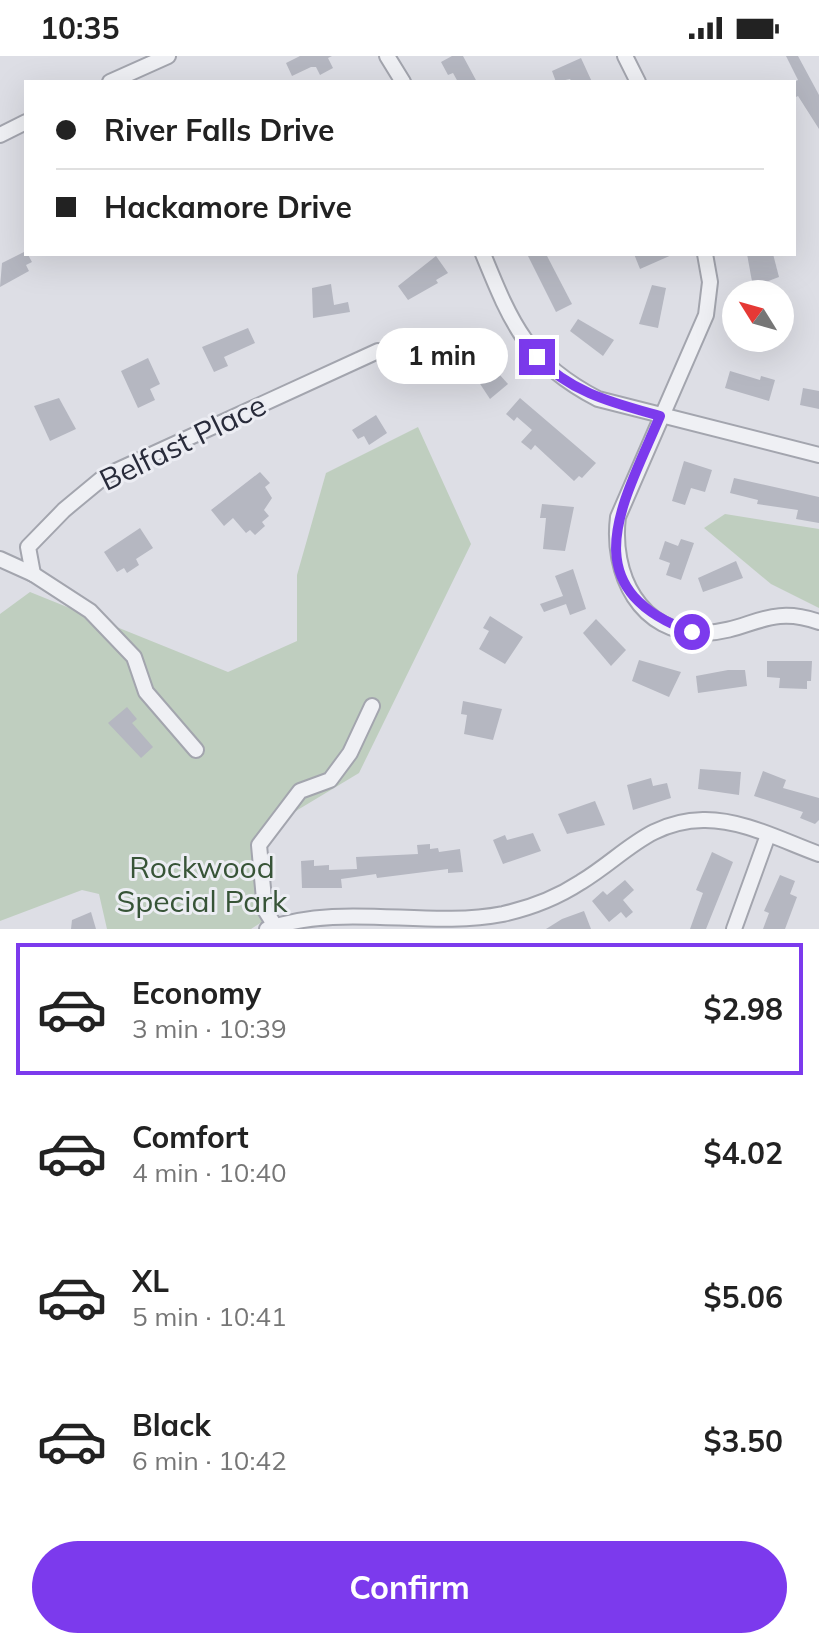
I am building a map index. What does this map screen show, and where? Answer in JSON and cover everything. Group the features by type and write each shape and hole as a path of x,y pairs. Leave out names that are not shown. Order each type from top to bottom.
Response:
{"street":[{"path":"114,80 168,56"},
{"path":"387,56 402,80"},
{"path":"625,56 637,80"},
{"path":"0,135 24,123"},
{"path":"484,256 524,343 550,371 598,399 819,455"},
{"path":"705,256 710,282 706,315 618,517 615,546 624,584 645,611 692,632 737,627 771,615 800,615 819,622"},
{"name":"Belfast Place","path":"33,574 28,547 64,510 105,476 378,351"},
{"path":"0,559 33,574 90,611 134,657 146,692 196,750"},
{"path":"372,706 350,753 330,780 300,791 259,845 265,910 273,928 319,918 456,923 501,914 545,901 583,881 627,845 661,827 702,820 729,823 819,854"},
{"path":"734,929 768,835"}],"green space":[{"name":"Rockwood Special Park","path":"418,427 471,544 359,773 256,835 262,922 251,929 107,929 99,894 82,890 0,921 0,614 30,592 228,672 297,641 297,575 326,473"},
{"path":"725,514 819,529 819,608 771,584 704,528"}],"building":[{"path":"300,56 332,56 328,58 333,68 320,75 316,67 311,67 292,76 286,63"},
{"path":"452,56 463,56 476,80 457,80 453,73 448,75 441,62"},
{"path":"786,56 798,56 819,95 819,129 796,97 798,80"},
{"path":"581,58 591,80 555,80 552,71"},
{"path":"24,252 24,256 29,256 32,262 26,265 29,271 0,287 2,263"},
{"path":"436,256 448,273 436,280 438,283 408,300 398,286"},
{"path":"528,256 547,256 572,304 556,312"},
{"path":"635,256 669,256 640,269"},
{"path":"747,256 774,256 779,277 752,280"},
{"path":"331,284 334,305 348,302 350,312 313,318 312,288"},
{"path":"652,285 666,288 658,328 639,324"},
{"path":"578,319 614,340 603,356 570,331"},
{"path":"248,328 255,343 224,357 228,366 214,372 202,347"},
{"path":"480,353 508,384 490,399 467,364"},
{"path":"148,358 160,384 150,389 155,400 138,408 121,371"},
{"path":"730,371 760,380 761,376 775,380 769,401 725,388"},
{"path":"803,388 819,391 819,409 800,405"},
{"path":"59,398 76,429 50,441 34,406"},
{"path":"520,398 596,463 582,478 579,476 574,481 535,445 531,450 521,442 532,430 517,417 514,421 506,414"},
{"path":"376,415 387,433 369,445 364,436 358,439 352,430"},
{"path":"684,461 712,470 705,492 691,488 685,505 672,501"},
{"path":"260,472 270,483 265,487 272,498 264,510 269,516 262,522 265,526 255,535 250,530 246,533 233,518 224,526 211,510"},
{"path":"734,478 819,497 819,523 796,519 798,510 757,504 758,500 730,493"},
{"path":"542,504 574,507 565,551 543,549 546,518 540,518"},
{"path":"140,528 153,548 136,559 139,565 127,573 124,568 117,572 104,552"},
{"path":"681,539 694,543 681,580 666,575 670,563 659,559 665,541 678,546"},
{"path":"736,561 743,578 703,592 698,578"},
{"path":"573,569 586,609 570,615 566,604 544,612 540,604 563,596 555,576"},
{"path":"490,616 523,637 505,664 479,649 489,631 483,628"},
{"path":"596,619 626,650 611,666 583,633"},
{"path":"639,660 681,672 669,697 632,681"},
{"path":"767,661 812,661 811,681 807,681 807,689 779,688 780,678 767,677"},
{"path":"745,670 747,686 698,693 696,676"},
{"path":"463,701 502,709 493,740 464,734 467,715 461,714"},
{"path":"127,707 137,719 132,723 153,747 141,758 108,723"},
{"path":"700,769 741,772 739,795 698,789"},
{"path":"763,771 786,780 783,788 819,798 819,820 815,824 800,818 803,812 754,796"},
{"path":"651,778 653,786 667,783 671,798 633,810 627,785"},
{"path":"595,801 605,825 567,834 558,814"},
{"path":"533,833 541,851 503,864 493,840 505,835 507,840"},
{"path":"430,844 430,849 438,848 439,852 460,849 463,872 448,873 448,869 377,878 376,874 341,879 342,888 302,888 301,861 314,860 314,866 329,865 329,870 357,869 356,857 418,854 417,845"},
{"path":"712,852 733,862 706,929 690,929 703,893 696,890"},
{"path":"780,875 795,881 790,894 797,897 785,929 763,929 769,913 764,911"},
{"path":"625,880 634,890 623,900 633,912 626,918 621,912 609,922 592,901 603,891 607,895"},
{"path":"584,911 591,929 546,929 562,919"},
{"path":"91,912 96,929 71,929 72,920"}],"route":[{"path":"537,357 566,383 598,399 660,416 618,517 615,546 624,584 645,611 660,621 692,632"}]}
